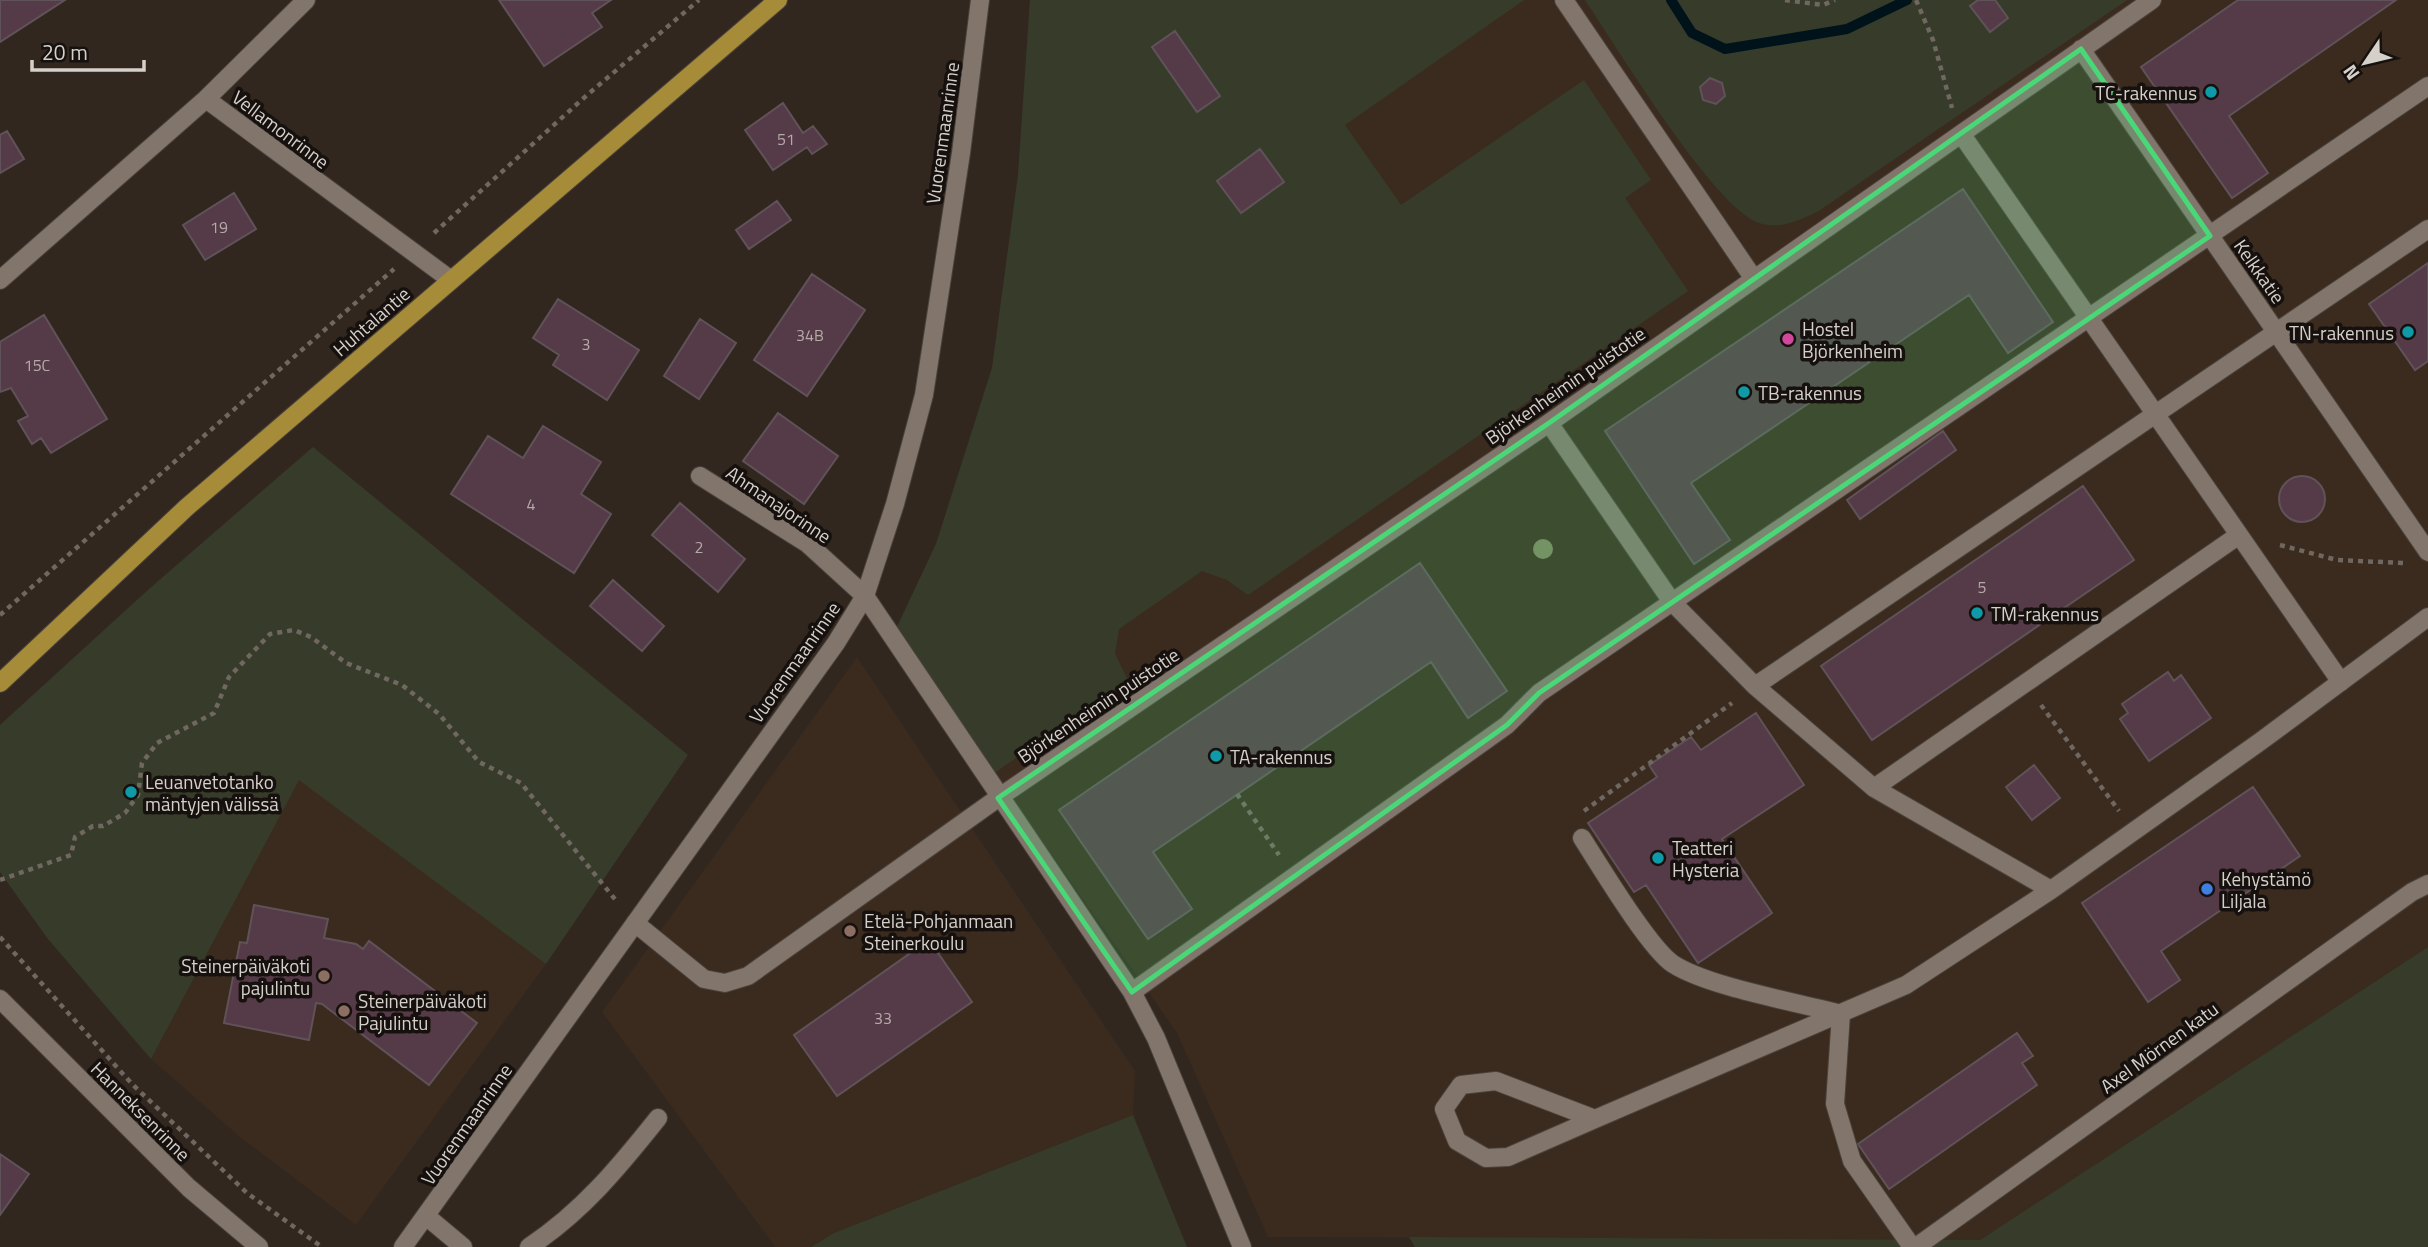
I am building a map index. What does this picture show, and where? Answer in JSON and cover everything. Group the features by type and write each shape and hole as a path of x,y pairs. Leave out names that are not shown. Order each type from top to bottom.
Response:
{"main road":[{"name":"Huhtalantie","path":"0,683 187,507 778,0"}],"street":[{"path":"206,99 306,0"},
{"name":"Vuorenmaanrinne","path":"403,1247 836,643 865,596 895,504 925,395 961,153 980,0"},
{"path":"1564,0 1754,279"},
{"name":"Björkenheimin puistotie","path":"635,923 704,979 725,983 748,976 998,798 1549,424 2151,0"},
{"name":"Kelkkatie","path":"2081,49 2277,333 2421,557"},
{"path":"1132,992 1507,725 1539,693 2428,86"},
{"name":"Vellamonrinne","path":"0,280 206,99 451,281"},
{"path":"1962,135 2341,682"},
{"path":"1755,686 2087,458 2157,416 2428,229"},
{"path":"1549,424 1672,602 1755,686 1874,788 2051,890"},
{"name":"Ahmanajorinne","path":"700,476 808,544 865,596 998,798 1132,992 1156,1038 1242,1247"},
{"path":"1874,788 2239,535"},
{"path":"1595,1119 1496,1080 1461,1085 1444,1109 1457,1141 1486,1158 1508,1157 1906,985 2134,832 2428,617"},
{"path":"1582,838 1650,938 1671,963 1706,979 1841,1014"},
{"name":"Axel Mörnen katu","path":"1914,1247 2412,892 2428,884"},
{"name":"Hanneksenrinne","path":"0,999 189,1188 259,1247"},
{"path":"1841,1014 1835,1104 1852,1161 1914,1247"},
{"path":"529,1247 565,1223 613,1175 659,1118"},
{"path":"426,1216 463,1247"}],"path":[{"path":"0,615 234,406 413,253 586,96 699,0"},
{"path":"1785,0 1823,5 1835,0"},
{"path":"1916,0 1962,135"},
{"path":"2239,535 2337,560 2421,557"},
{"path":"0,880 71,855 75,837 93,826 103,826 125,813 138,795 142,763 157,743 214,713 229,677 270,634 294,630 311,637 346,663 401,685 439,714 479,762 521,783 635,923"},
{"path":"2025,683 2134,832"},
{"path":"1582,838 1575,826 1591,802 1755,686"},
{"path":"1237,794 1293,876"},
{"path":"0,937 132,1084 247,1193 322,1247"}],"highlighted area":[{"path":"2081,49 2210,236 1539,693 1507,725 1132,992 998,798 1549,423"}],"shaded area":[{"path":"1030,0 2428,0 2428,947 1980,1240 1268,1237 1177,1033 895,631 936,544 992,368 1018,175"},
{"name":"Etelä-Pohjanmaan Steinerkoulu","path":"857,657 1135,1071 1133,1115 834,1233 811,1247 775,1247 602,1012"},
{"name":"Steinerpäiväkoti Pajulintu","path":"299,779 546,964 356,1225 240,1137 151,1059"}],"green space":[{"path":"1030,0 1524,0 1345,125 1401,205 1584,80 1651,180 1625,198 1688,291 1248,595 1227,580 1202,571 1119,629 1115,654 1128,680 993,774 895,631 936,544 992,368 1018,175"},
{"path":"1585,0 2127,0 1820,210 1783,225 1767,225 1740,211 1692,158"},
{"path":"313,447 688,755 546,964 299,780 151,1059 48,939 0,872 0,725 149,589"},
{"path":"2428,947 2428,1247 1415,1247 1409,1237 1980,1240"},
{"path":"1133,1115 1187,1247 811,1247 834,1233"}],"building":[{"path":"0,0 65,0 0,42"},
{"path":"499,0 611,0 592,13 602,27 544,66"},
{"path":"1978,0 1995,0 2008,18 1990,32 1970,6"},
{"name":"TC-rakennus","path":"2238,0 2396,0 2229,116 2268,173 2232,198 2141,67"},
{"path":"1175,31 1220,96 1197,112 1152,47"},
{"path":"1710,78 1722,83 1725,96 1716,104 1703,100 1700,87"},
{"path":"783,103 803,133 813,126 827,144 812,154 807,147 773,170 745,130"},
{"path":"7,131 24,159 0,173 0,135"},
{"path":"1260,149 1284,182 1241,213 1217,181"},
{"name":"TB-rakennus","path":"1963,189 2053,322 2008,353 1969,295 1691,483 1730,540 1694,564 1605,431"},
{"path":"234,193 256,229 205,260 183,225"},
{"path":"777,201 791,220 749,249 736,230"},
{"name":"TN-rakennus","path":"2428,263 2428,361 2415,370 2369,304"},
{"path":"812,274 865,310 807,396 754,360"},
{"path":"558,299 639,350 607,400 553,365 559,355 533,338"},
{"path":"44,315 107,419 51,453 41,438 32,444 18,421 28,416 11,388 0,392 0,342"},
{"path":"700,319 736,343 699,399 664,376"},
{"path":"778,413 838,456 804,504 743,461"},
{"path":"543,426 601,462 581,494 611,514 574,573 451,494 488,436 523,458"},
{"path":"1943,431 1956,450 1860,519 1847,500"},
{"path":"2302,476 2318,483 2325,499 2318,515 2302,522 2286,515 2279,499 2286,483"},
{"name":"TM-rakennus","path":"2083,486 2134,560 1872,740 1821,666"},
{"path":"680,503 745,559 718,592 652,535"},
{"name":"TA-rakennus","path":"1420,563 1507,691 1468,718 1431,662 1153,852 1192,909 1148,939 1059,810"},
{"path":"613,580 664,626 642,651 590,606"},
{"path":"2168,672 2174,681 2181,675 2211,718 2149,761 2120,719 2128,713 2122,704"},
{"path":"1756,713 1804,785 1722,839 1772,913 1698,963 1646,885 1634,892 1588,823 1657,777 1649,765 1691,737 1701,750"},
{"path":"2034,765 2060,798 2032,820 2006,787"},
{"path":"2253,787 2300,856 2161,951 2180,980 2148,1002 2082,903"},
{"name":"Steinerpäiväkoti pajulintu","path":"254,905 328,919 324,938 356,944 363,949 369,941 477,1023 429,1085 322,1004 316,1003 309,1040 224,1023 240,942 247,943"},
{"path":"929,940 972,1002 837,1096 794,1035"},
{"path":"2017,1033 2033,1056 2022,1063 2037,1085 1889,1189 1858,1144"},
{"path":"0,1154 29,1174 0,1215"}],"waterway":[{"path":"1671,0 1692,33 1725,49 1847,29 1907,0"}],"place":[{"name":"TC-rakennus","path":"2211,92"},
{"name":"TN-rakennus","path":"2408,332"},
{"name":"Hostel Björkenheim","path":"1788,339"},
{"name":"TB-rakennus","path":"1744,392"},
{"name":"TM-rakennus","path":"1977,613"},
{"name":"TA-rakennus","path":"1216,756"},
{"name":"Leuanvetotanko mäntyjen välissä","path":"131,792"},
{"name":"Teatteri Hysteria","path":"1658,858"},
{"name":"Kehystämö Liljala","path":"2207,889"},
{"name":"Etelä-Pohjanmaan Steinerkoulu","path":"850,931"},
{"name":"Steinerpäiväkoti pajulintu","path":"324,976"},
{"name":"Steinerpäiväkoti Pajulintu","path":"344,1011"}]}
